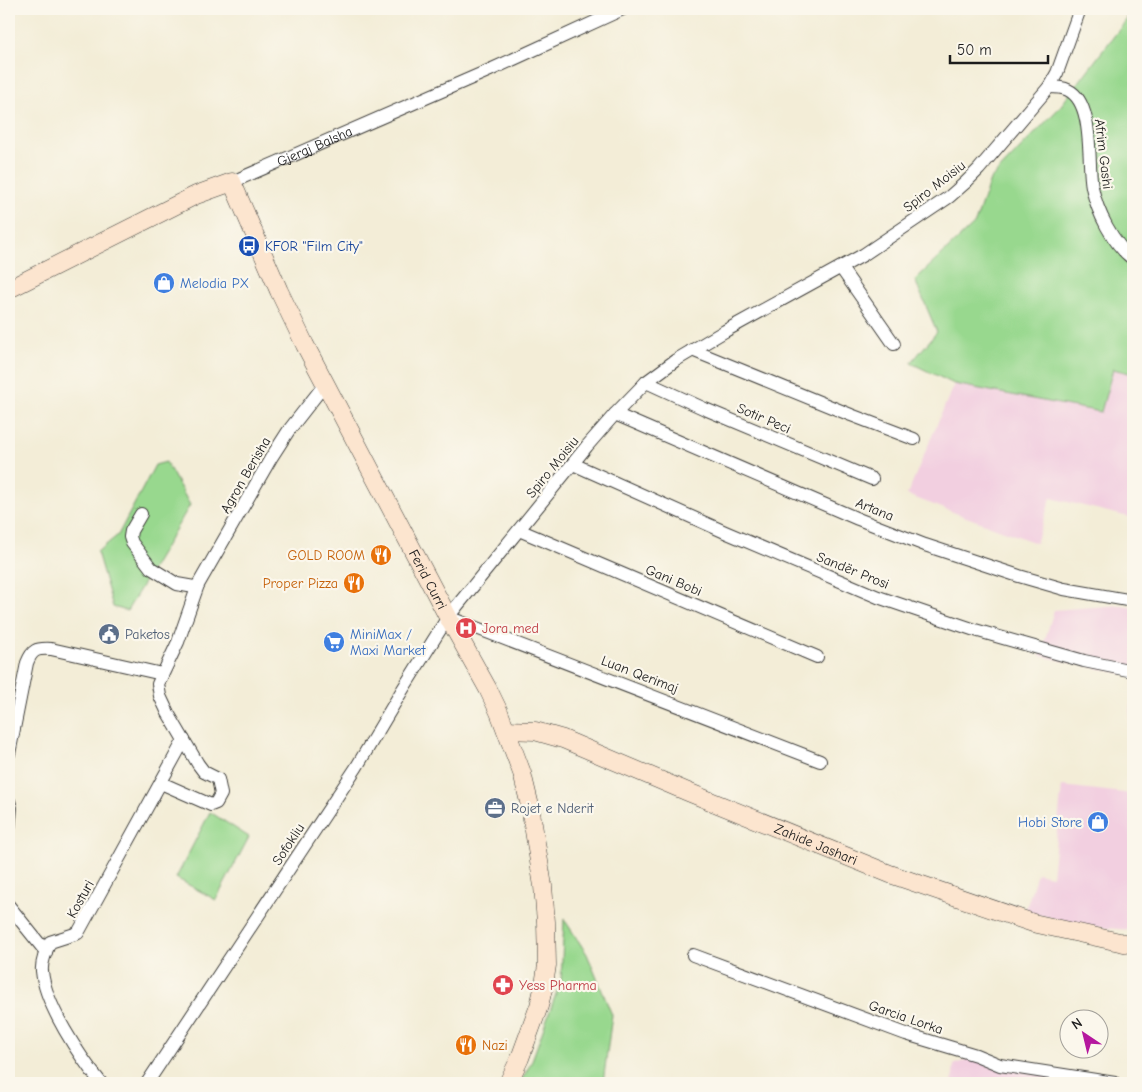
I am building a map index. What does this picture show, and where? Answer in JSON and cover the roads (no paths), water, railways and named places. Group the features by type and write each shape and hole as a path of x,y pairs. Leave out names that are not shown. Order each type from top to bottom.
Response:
{"street":[{"name":"Gjergj Balsha","path":"9,289 196,195 232,182 490,70 623,9"},
{"path":"1049,87 1057,73 1080,9"},
{"name":"Afrim Gashi","path":"1049,87 1068,90 1075,96 1080,105 1086,119 1092,186 1098,208 1125,253 1133,259"},
{"name":"Spiro Moisiu","path":"448,617 572,464 615,414 646,382 692,350 841,268 901,230 965,183 1049,87"},
{"name":"Ferid Curri","path":"232,182 279,291 325,384 488,689 522,773 530,806 543,886 546,946 544,986 539,1006 520,1058 508,1083"},
{"path":"841,268 894,344"},
{"path":"692,350 860,419 914,439"},
{"name":"Sotir Peci","path":"646,382 705,410 872,479"},
{"name":"Agron Berisha","path":"161,783 211,805 216,803 221,794 221,786 218,779 204,772 184,740 160,696 158,684 178,642 198,585 271,458 289,430 325,384"},
{"name":"Artana","path":"615,414 858,519 925,545 1064,589 1133,601"},
{"name":"Sandër Prosi","path":"572,464 878,597 975,630 1084,661 1133,671"},
{"path":"141,514 131,531 130,538 151,568 177,584 194,587 198,585"},
{"name":"Gani Bobi","path":"519,530 817,658"},
{"name":"Luan Qerimaj","path":"448,617 820,761"},
{"name":"Sofokliu","path":"148,1083 356,768 448,617"},
{"path":"9,754 27,663 32,652 38,648 162,674"},
{"name":"Zahide Jashari","path":"506,730 535,731 563,739 890,874 1033,923 1133,945"},
{"name":"Kosturi","path":"46,952 50,942 78,933 184,740"},
{"path":"9,801 11,808 9,829"},
{"path":"9,906 46,952 41,970 48,993 60,1021 79,1054 101,1083"},
{"name":"Garcia Lorka","path":"694,955 906,1034 976,1055 1000,1065 1115,1083"}],"place":[{"name":"KFOR \"Film City\"","path":"249,246"},
{"name":"Melodia PX","path":"164,283"},
{"name":"GOLD ROOM","path":"381,555"},
{"name":"Proper Pizza","path":"354,583"},
{"name":"Jora med","path":"466,628"},
{"name":"Paketos","path":"109,634"},
{"name":"MiniMax / Maxi Market","path":"334,642"},
{"name":"Rojet e Nderit","path":"495,808"},
{"name":"Hobi Store","path":"1098,822"},
{"name":"Yess Pharma","path":"503,985"},
{"name":"Nazi","path":"466,1045"}]}
